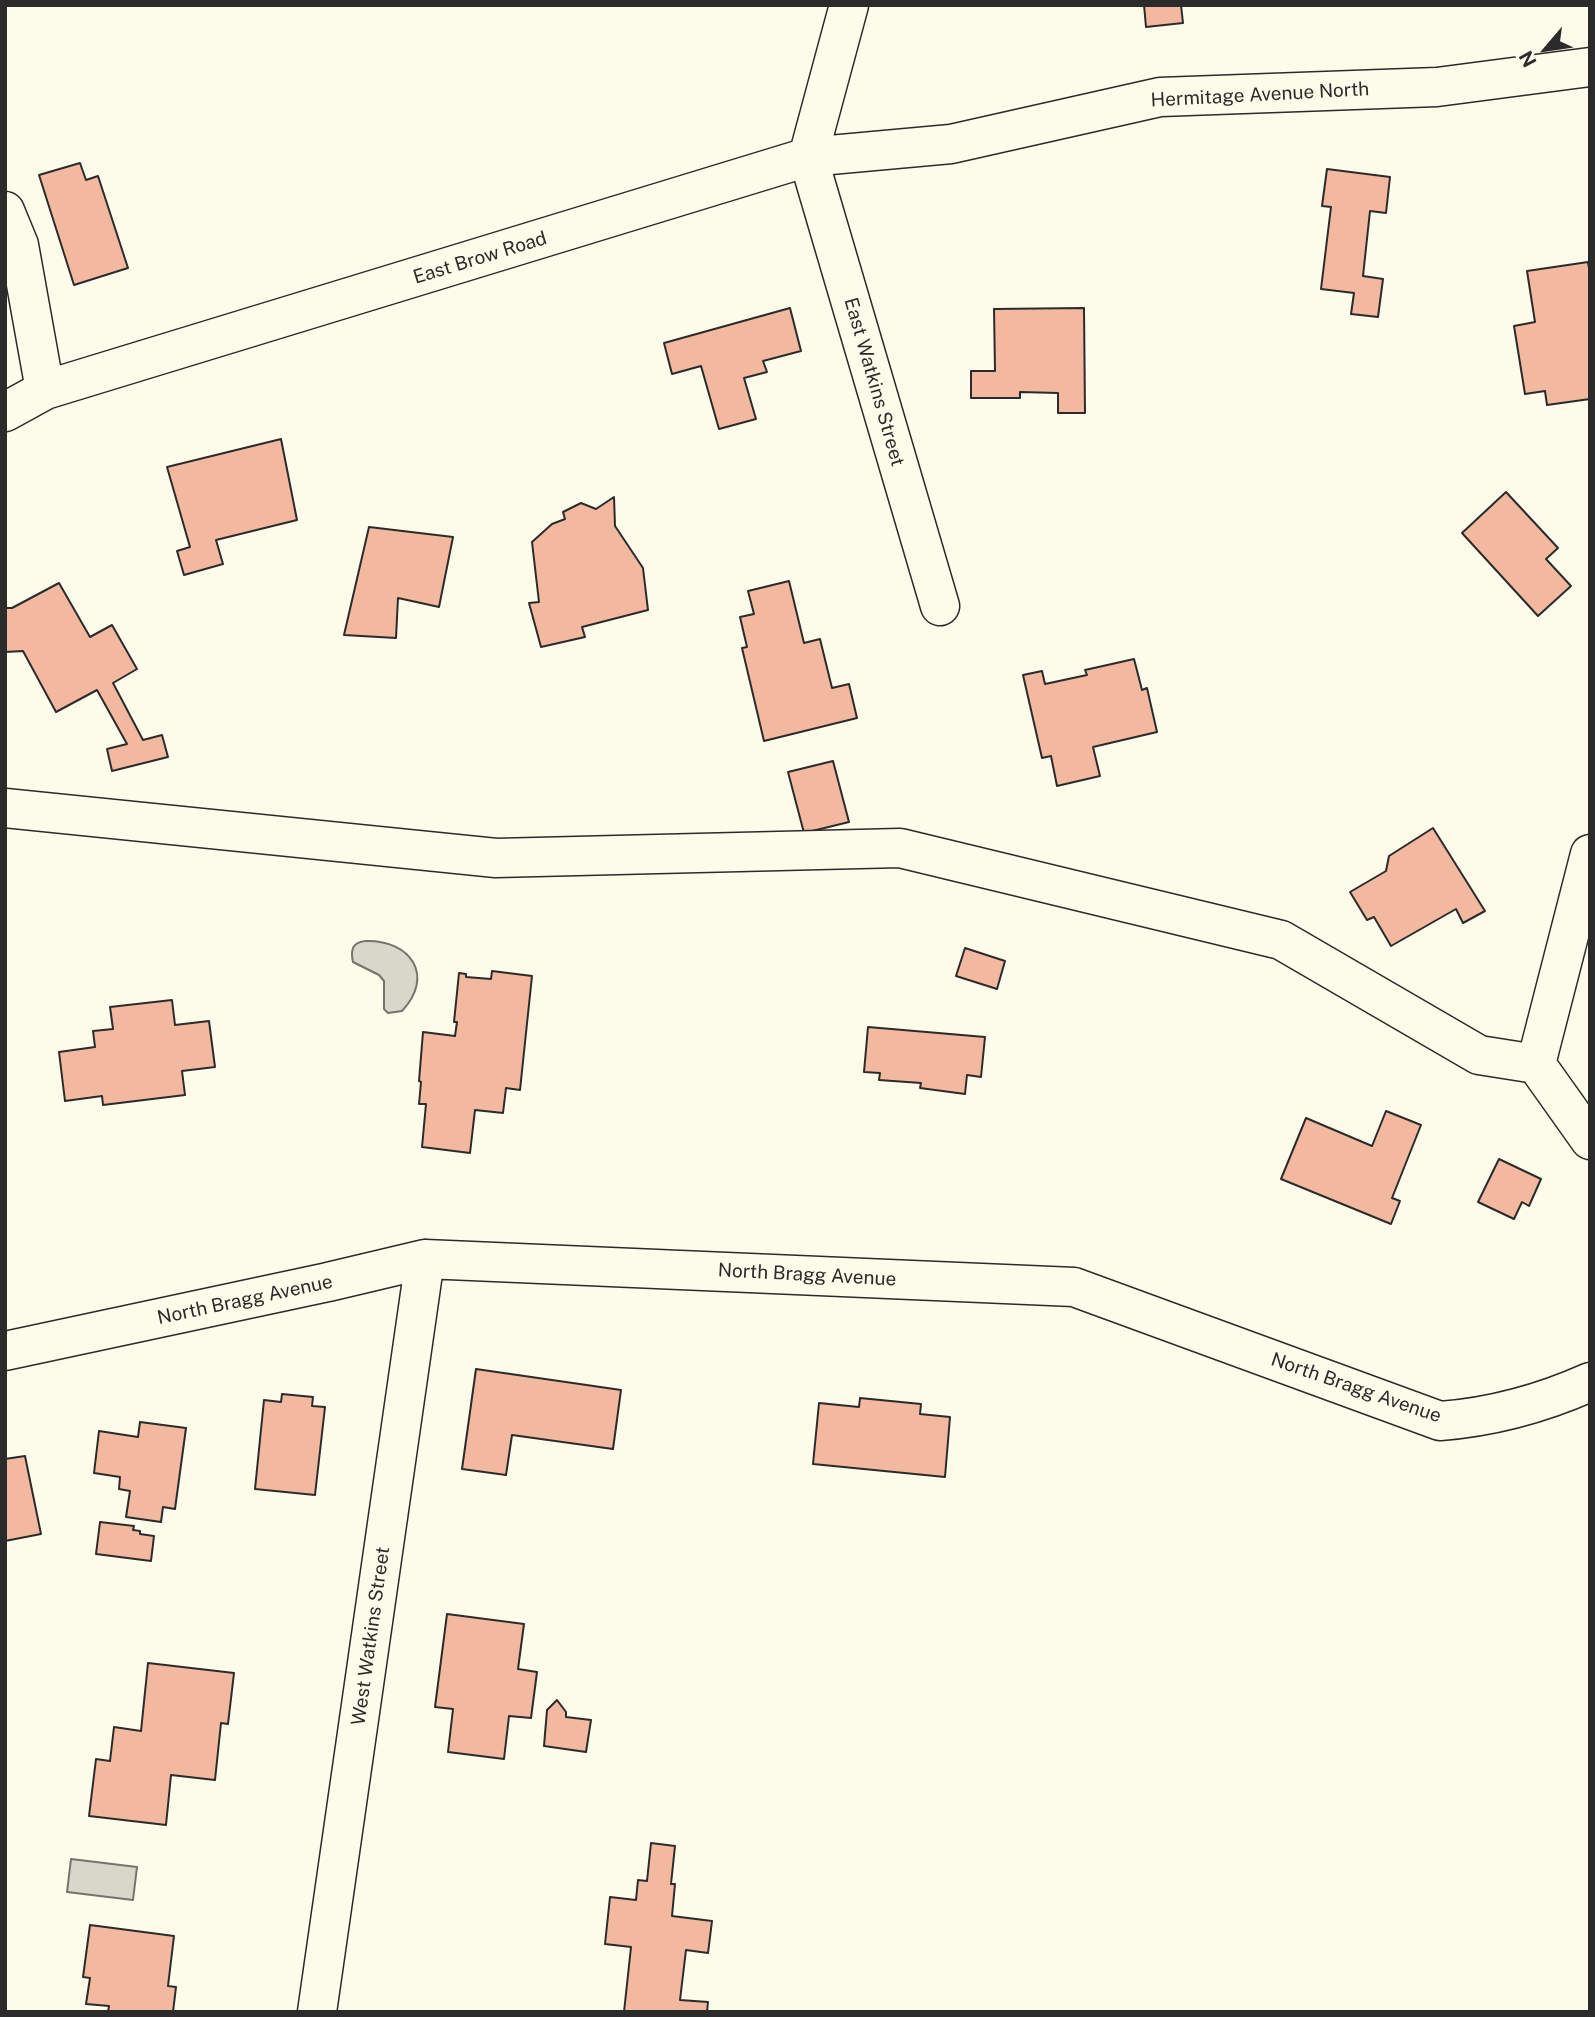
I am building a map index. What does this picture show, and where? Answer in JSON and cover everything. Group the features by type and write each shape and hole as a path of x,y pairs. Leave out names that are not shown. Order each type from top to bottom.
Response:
{"street":[{"path":"807,157 849,5"},
{"name":"Hermitage Avenue North","path":"807,157 951,144 1160,97 1437,87 1590,67"},
{"name":"East Brow Road","path":"5,412 46,390 807,157"},
{"name":"East Watkins Street","path":"807,157 940,606"},
{"path":"5,211 19,244 46,390"},
{"path":"5,808 496,858 900,848 1281,940 1479,1055 1536,1064 1590,1140"},
{"path":"1536,1064 1590,854"},
{"name":"North Bragg Avenue","path":"5,1351 425,1259 1074,1287 1440,1421 1500,1412 1537,1402 1590,1382"},
{"name":"West Watkins Street","path":"317,2012 425,1259"}],"shaded area":[{"path":"366,941 382,942 395,947 406,953 413,962 417,985 412,998 402,1011 388,1013 384,1009 384,981 379,975 353,962 354,947"},
{"path":"71,1859 137,1867 133,1900 67,1892"}],"building":[{"path":"1144,5 1181,5 1183,23 1146,27"},
{"path":"80,163 86,180 98,176 128,268 74,285 39,175"},
{"path":"1327,169 1390,177 1386,213 1370,211 1363,276 1383,279 1378,317 1351,314 1354,293 1321,289 1331,207 1322,206"},
{"path":"1588,262 1590,399 1547,405 1545,391 1525,394 1514,326 1535,322 1527,271"},
{"path":"790,308 801,351 763,361 767,372 744,378 756,419 719,429 701,366 672,374 664,343"},
{"path":"1084,308 1085,413 1058,413 1058,393 1020,392 1020,398 971,398 971,371 995,371 994,309"},
{"path":"281,439 297,520 216,540 223,564 184,575 177,551 190,547 167,467"},
{"path":"1506,492 1558,548 1546,559 1571,586 1538,616 1462,533"},
{"path":"614,497 615,526 643,568 648,610 582,627 585,637 541,647 529,603 539,602 532,542 552,524 565,519 563,512 581,503 596,509"},
{"path":"369,527 453,537 439,607 398,598 396,638 344,635"},
{"path":"789,581 804,643 820,639 832,688 849,684 857,718 764,741 742,648 747,647 740,617 754,614 748,591"},
{"path":"59,583 90,637 112,625 137,669 113,683 143,740 162,735 168,757 112,771 107,749 127,744 97,690 56,712 23,651 5,652 5,608 12,608"},
{"path":"1134,659 1142,690 1147,688 1157,732 1093,747 1100,776 1057,786 1051,756 1042,758 1023,675 1042,671 1045,684 1087,675 1085,670"},
{"path":"833,761 849,822 804,833 788,772"},
{"path":"1433,828 1485,911 1463,923 1456,909 1391,946 1374,917 1367,920 1350,892 1386,871 1389,856"},
{"path":"965,948 1005,961 997,989 956,976"},
{"path":"492,971 532,976 520,1090 506,1088 503,1113 475,1110 470,1153 422,1147 426,1104 419,1104 423,1032 455,1036 459,973 466,974 466,977 491,979"},
{"path":"172,1000 175,1025 209,1021 215,1067 182,1071 185,1095 103,1105 102,1096 65,1101 59,1052 95,1047 93,1031 113,1029 110,1007"},
{"path":"868,1027 985,1037 981,1077 967,1075 965,1094 920,1088 921,1083 879,1080 880,1073 864,1072"},
{"path":"1386,1111 1421,1125 1392,1198 1400,1201 1391,1224 1281,1179 1306,1118 1372,1146"},
{"path":"1499,1159 1541,1179 1529,1206 1522,1202 1514,1219 1478,1202"},
{"path":"476,1369 621,1390 613,1449 512,1435 506,1475 462,1469"},
{"path":"282,1394 313,1397 312,1406 325,1407 315,1495 255,1489 264,1400 281,1402"},
{"path":"860,1398 921,1404 920,1414 950,1417 945,1477 813,1464 819,1403 859,1407"},
{"path":"140,1422 186,1428 175,1509 163,1507 161,1522 126,1517 130,1491 119,1489 120,1477 94,1473 99,1431 138,1437"},
{"path":"25,1456 41,1534 5,1541 5,1459"},
{"path":"100,1522 134,1526 133,1530 140,1531 140,1534 154,1536 151,1561 96,1554"},
{"path":"447,1614 524,1624 518,1669 537,1672 531,1718 509,1716 504,1759 448,1752 453,1709 435,1707"},
{"path":"148,1663 234,1673 228,1724 221,1723 215,1780 171,1775 166,1825 89,1816 96,1759 110,1761 114,1727 141,1731"},
{"path":"557,1700 566,1712 566,1717 591,1720 586,1752 544,1746 547,1710"},
{"path":"651,1843 675,1846 671,1884 675,1884 672,1916 712,1921 708,1953 686,1950 680,2000 708,2002 707,2012 624,2012 631,1947 605,1944 610,1897 636,1900 638,1880 647,1881"},
{"path":"90,1925 174,1936 168,1986 176,1987 173,2012 108,2012 109,2006 86,2004 90,1978 83,1977"}]}
